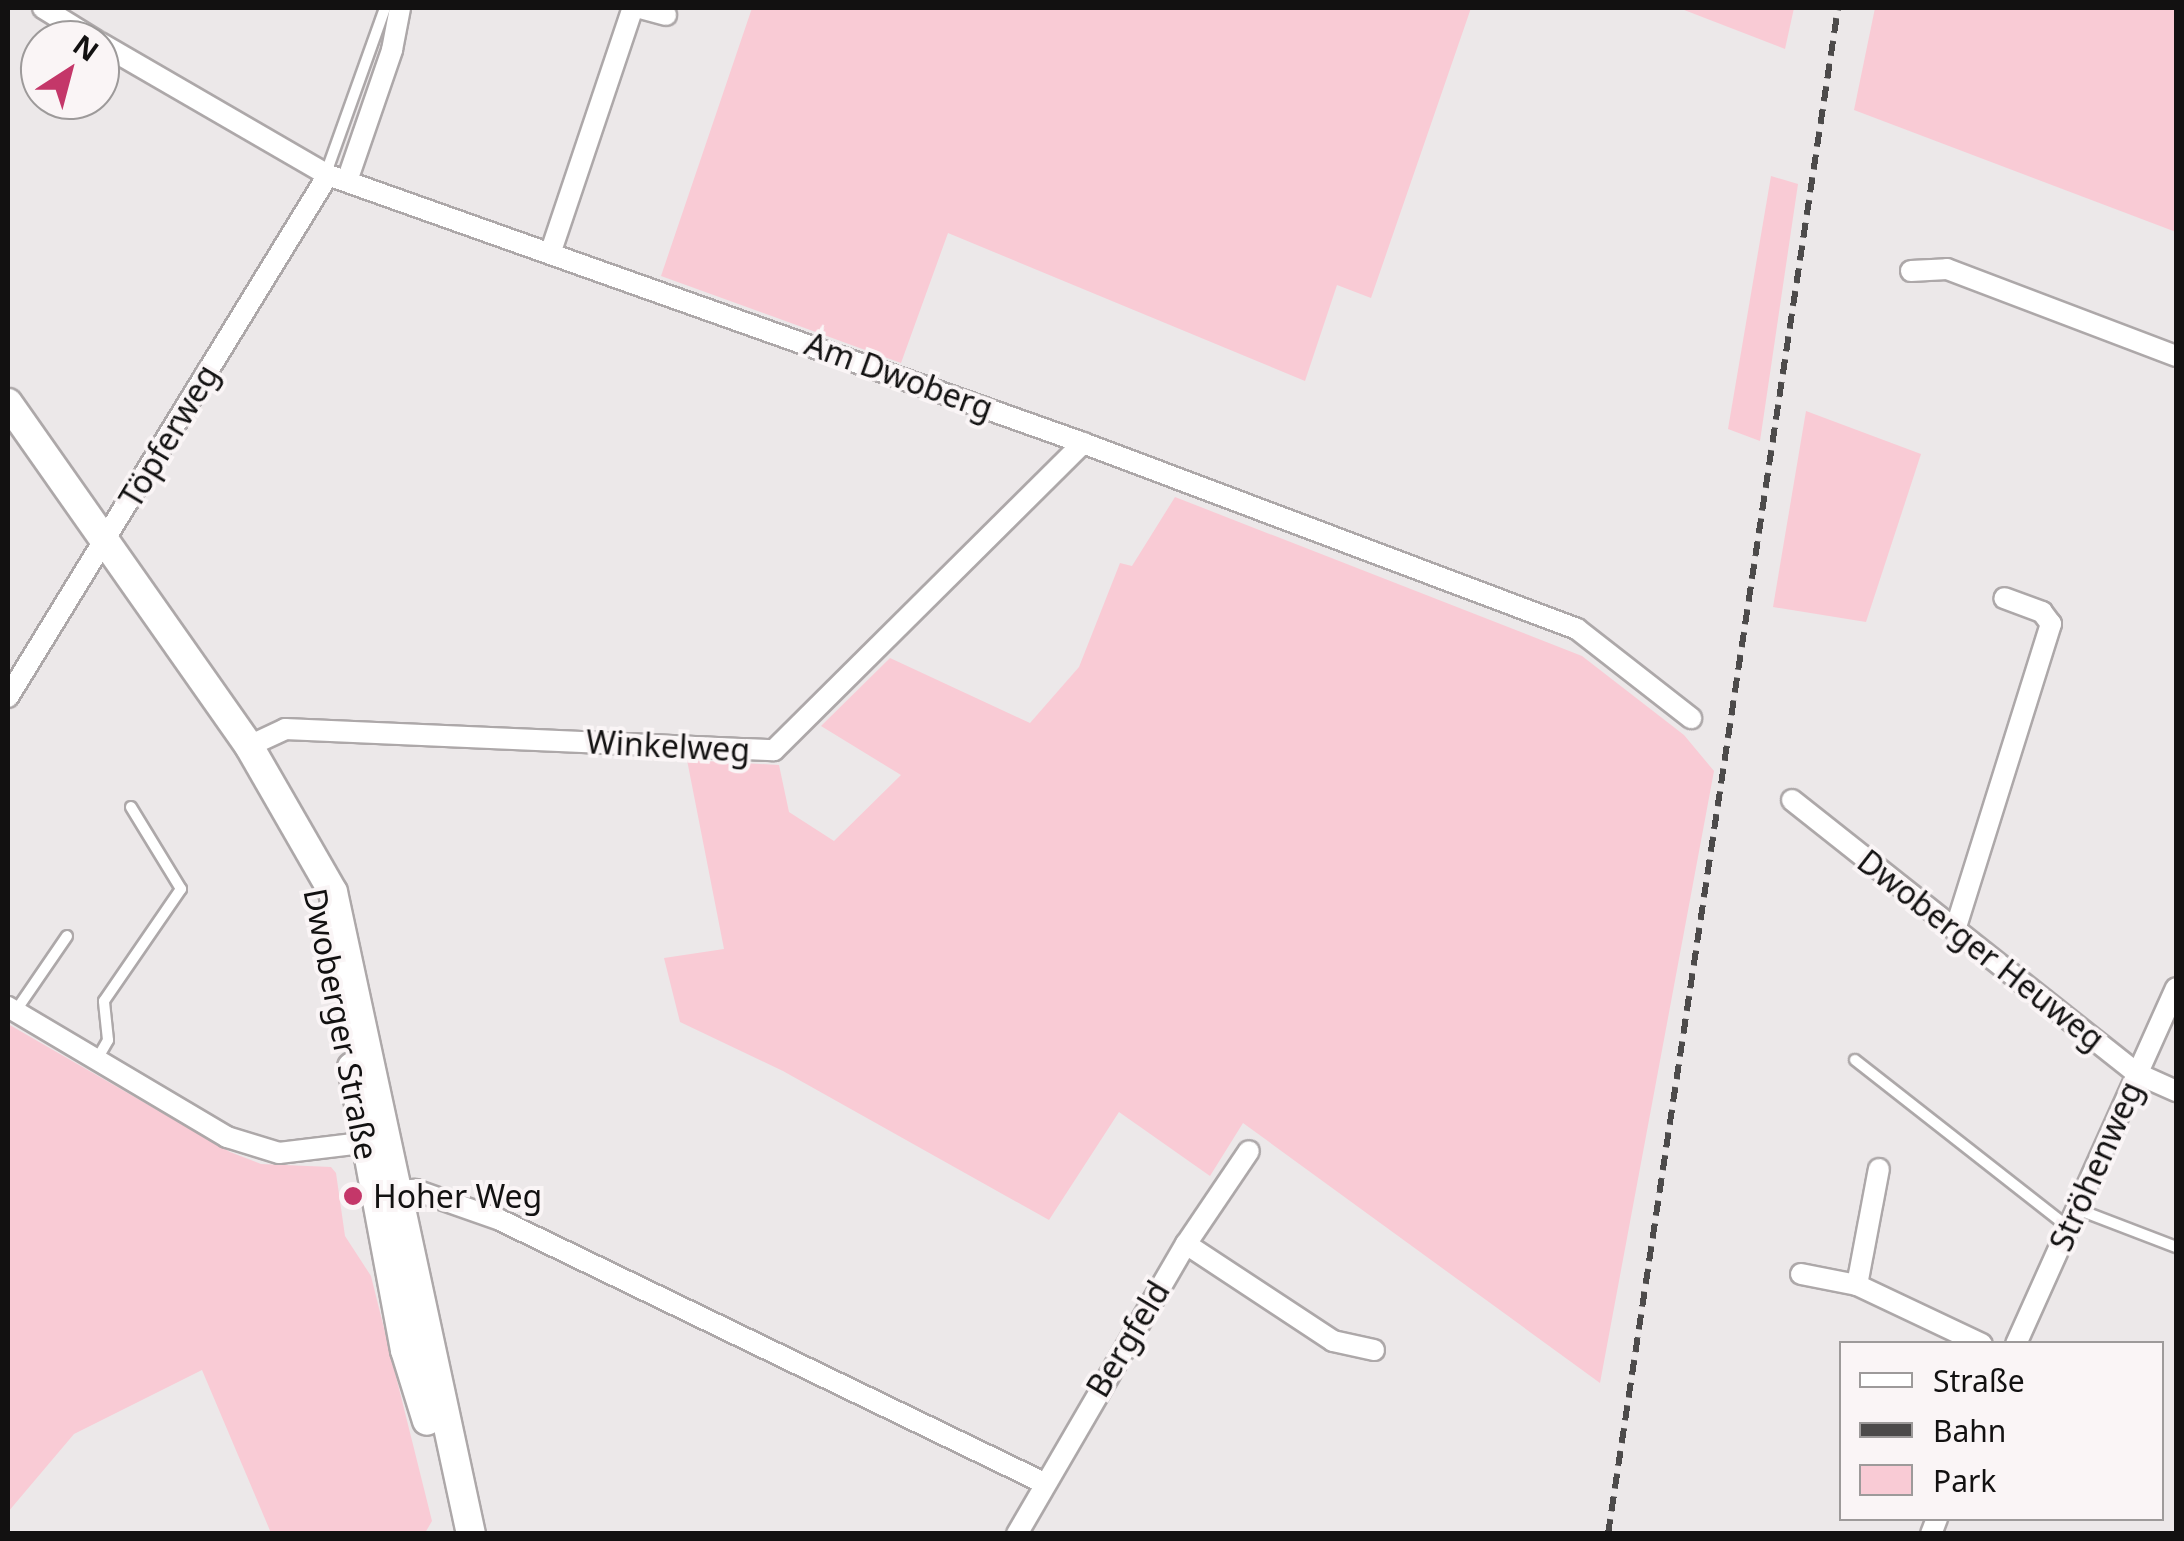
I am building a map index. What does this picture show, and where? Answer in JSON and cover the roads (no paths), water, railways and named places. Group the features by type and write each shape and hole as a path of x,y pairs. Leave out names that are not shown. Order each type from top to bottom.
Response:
{"street":[{"name":"Töpferweg","path":"8,697 334,176 392,50 400,8"},
{"path":"551,251 652,10"},
{"name":"Am Dwoberg","path":"120,54 334,176 1083,443 1578,628 1691,718"},
{"path":"1911,271 1947,269 2176,356"},
{"name":"Dwoberger Straße","path":"8,403 249,746 336,902 384,1192 405,1350 456,1534"},
{"name":"Winkelweg","path":"249,746 285,729 774,750 1083,443"},
{"path":"1955,930 2052,624 2042,612 2004,598"},
{"name":"Dwoberger Heuweg","path":"1792,800 2138,1074 2176,1091"},
{"name":"Ströhenweg","path":"2017,1341 2176,988"},
{"path":"11,1009 227,1137 280,1153 375,1142"},
{"name":"Bergfeld","path":"1017,1534 1042,1482 1186,1244 1249,1151"},
{"path":"1857,1285 1879,1169"},
{"path":"384,1192 415,1190 514,1226 1042,1482"},
{"name":"Dwoberger Straße","path":"384,1192 470,1534"},
{"path":"1186,1244 1333,1341 1374,1350"},
{"path":"1800,1274 1857,1285 1976,1341"}],"lane":[{"path":"334,176 385,8"},
{"path":"96,1062 108,1040 104,1001 181,890 131,807"},
{"path":"11,1009 68,936"},
{"path":"1856,1060 2073,1218 2176,1247"}],"railway":[{"path":"1608,1534 1838,8"}],"place":[{"name":"Hoher Weg","path":"353,1196"}]}
